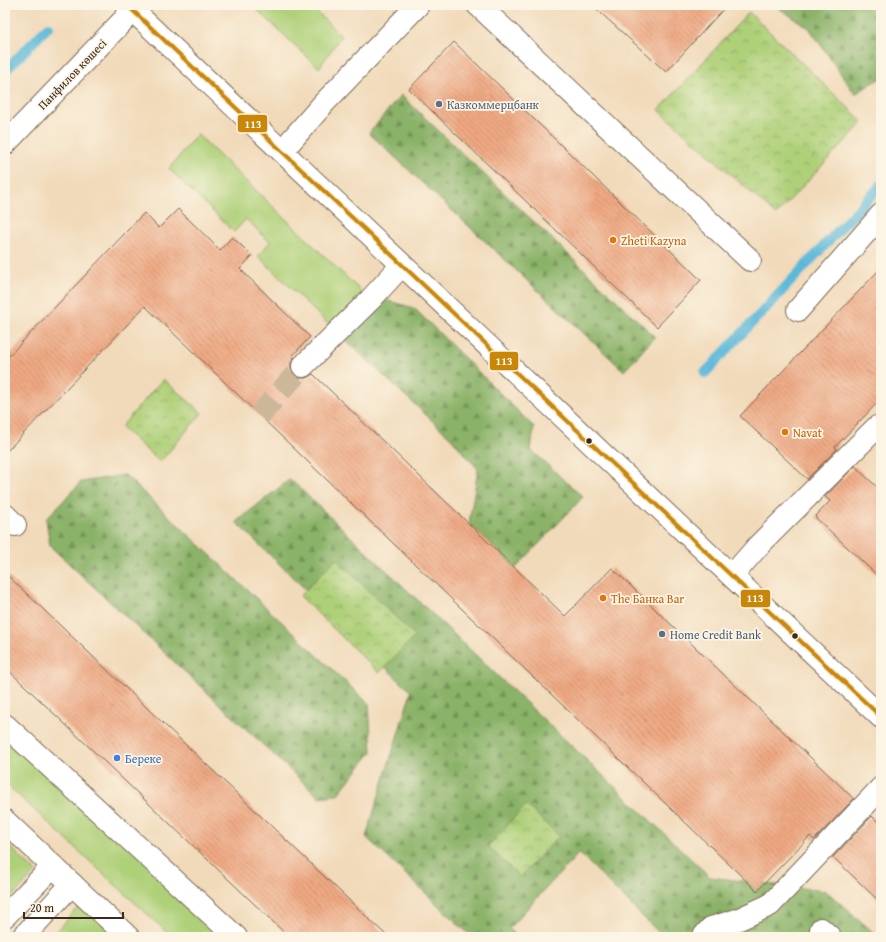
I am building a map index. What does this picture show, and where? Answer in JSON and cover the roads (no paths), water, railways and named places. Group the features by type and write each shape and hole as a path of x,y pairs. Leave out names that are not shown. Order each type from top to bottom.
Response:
{"main road":[{"path":"282,151 324,103 418,5"},
{"path":"478,5 750,260"},
{"path":"133,7 402,265 881,717"},
{"name":"Панфилов көшесі","path":"5,144 102,43 133,7"},
{"path":"798,310 881,215"},
{"path":"303,366 370,300 402,265"},
{"path":"732,576 758,546 877,427 881,431"},
{"path":"5,725 236,937"},
{"path":"703,937 711,928 737,920 770,905 881,788"},
{"path":"5,821 128,937"},
{"path":"5,916 53,866"},
{"path":"23,937 72,884"}],"waterway":[{"path":"5,71 48,27"},
{"path":"705,373 881,185"}],"tunnel":[{"path":"259,416 303,366"}],"place":[{"name":"Казкоммерцбанк","path":"439,104"},
{"name":"Zheti Kazyna","path":"613,240"},
{"name":"Navat","path":"785,432"},
{"name":"The Банка Bar","path":"603,598"},
{"name":"Home Credit Bank","path":"662,634"},
{"name":"Береке","path":"117,758"}]}
